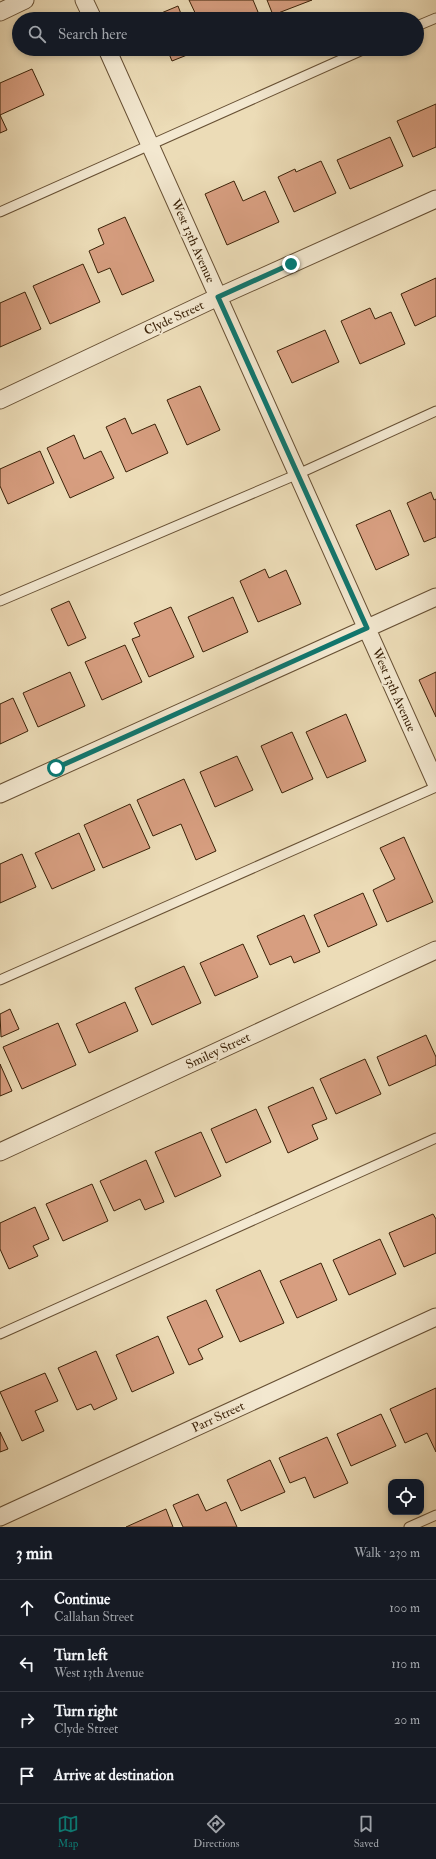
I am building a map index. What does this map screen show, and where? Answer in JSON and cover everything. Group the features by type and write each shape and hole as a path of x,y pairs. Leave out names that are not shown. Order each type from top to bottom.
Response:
{"street":[{"path":"0,12 25,0"},
{"path":"84,0 90,12"},
{"name":"West 13th Avenue","path":"109,56 436,783"},
{"name":"Clyde Street","path":"0,400 218,297 436,199"},
{"path":"0,794 436,597"},
{"name":"Smiley Street","path":"0,1152 436,950"},
{"name":"Parr Street","path":"0,1517 436,1317"}],"lane":[{"path":"424,23 436,18"},
{"path":"0,212 350,56"},
{"path":"0,601 298,474 436,411"},
{"path":"0,980 436,787"},
{"path":"0,1334 436,1138"},
{"path":"409,1527 436,1515"}],"building":[{"path":"189,0 253,0 258,12 195,12"},
{"path":"267,0 312,0 281,12 272,12"},
{"path":"178,6 180,12 164,12"},
{"path":"170,56 184,56 172,61"},
{"path":"32,69 44,95 0,115 0,83"},
{"path":"436,104 436,147 413,157 397,121"},
{"path":"0,115 7,130 0,133"},
{"path":"390,137 403,166 350,189 337,160"},
{"path":"321,161 336,193 294,212 278,177 295,169 296,172"},
{"path":"234,181 243,201 265,191 279,222 227,245 205,194"},
{"path":"125,217 154,281 122,295 110,268 98,273 89,251 104,244 98,229"},
{"path":"83,264 100,302 50,324 33,286"},
{"path":"436,278 436,316 415,326 401,294"},
{"path":"25,292 41,329 0,347 0,303"},
{"path":"370,308 375,319 391,312 405,344 360,364 341,321"},
{"path":"325,330 339,362 292,383 277,351"},
{"path":"200,386 220,430 187,445 167,400"},
{"path":"125,418 132,434 155,424 168,453 126,472 106,427"},
{"path":"74,435 84,459 101,451 114,478 70,498 47,448"},
{"path":"40,451 54,483 8,504 0,486 0,469"},
{"path":"431,492 434,500 436,499 436,537 424,542 407,503"},
{"path":"390,510 409,555 376,570 356,525"},
{"path":"265,569 269,578 286,570 301,604 258,622 240,581"},
{"path":"233,597 248,632 203,652 188,617"},
{"path":"69,601 86,638 68,646 51,609"},
{"path":"171,607 194,657 149,677 132,639 140,636 134,623"},
{"path":"125,645 142,682 102,700 85,662"},
{"path":"70,672 85,706 38,727 23,693"},
{"path":"436,672 436,717 419,680"},
{"path":"13,698 28,731 0,744 0,704"},
{"path":"346,714 366,761 327,778 306,732"},
{"path":"292,732 313,779 282,793 261,746"},
{"path":"237,756 253,790 215,807 200,772"},
{"path":"184,779 216,851 196,860 181,824 153,836 137,800"},
{"path":"130,804 150,848 103,868 84,825"},
{"path":"79,833 95,870 52,889 35,853"},
{"path":"404,837 433,902 387,922 373,890 395,879 380,848"},
{"path":"22,854 36,887 0,903 0,864"},
{"path":"363,893 377,925 328,947 314,915"},
{"path":"304,915 320,952 294,963 291,956 270,965 257,936"},
{"path":"243,944 258,977 215,996 200,963"},
{"path":"184,966 201,1003 152,1025 135,988"},
{"path":"125,1002 138,1031 89,1053 76,1024"},
{"path":"10,1009 19,1029 1,1037 0,1014"},
{"path":"58,1023 76,1065 22,1089 3,1047"},
{"path":"426,1035 436,1057 436,1065 389,1086 377,1057"},
{"path":"365,1059 381,1094 336,1114 320,1079"},
{"path":"0,1064 12,1091 0,1096"},
{"path":"313,1087 327,1119 312,1125 318,1139 288,1153 268,1107"},
{"path":"256,1109 271,1142 226,1163 211,1129"},
{"path":"201,1132 221,1176 175,1197 155,1152"},
{"path":"146,1160 164,1202 145,1210 140,1199 114,1211 100,1181"},
{"path":"92,1184 108,1221 63,1241 46,1204"},
{"path":"35,1207 49,1239 33,1246 38,1256 9,1269 0,1249 0,1223"},
{"path":"433,1214 436,1219 436,1253 404,1267 389,1233"},
{"path":"380,1239 396,1274 349,1295 333,1260"},
{"path":"321,1263 337,1300 297,1318 280,1281"},
{"path":"260,1270 284,1323 240,1342 216,1290"},
{"path":"206,1300 223,1337 198,1349 203,1359 189,1365 167,1317"},
{"path":"158,1336 174,1373 132,1392 116,1355"},
{"path":"96,1351 117,1399 94,1410 91,1404 77,1410 58,1368"},
{"path":"45,1373 58,1401 35,1411 44,1431 22,1441 0,1392"},
{"path":"436,1388 436,1452 427,1433 405,1443 390,1409"},
{"path":"381,1414 396,1446 351,1466 337,1434"},
{"path":"0,1432 8,1449 0,1452"},
{"path":"327,1437 348,1483 314,1498 305,1477 290,1483 279,1458"},
{"path":"270,1460 285,1492 241,1511 227,1480"},
{"path":"198,1494 206,1511 226,1502 237,1527 183,1527 173,1505"},
{"path":"166,1509 173,1527 126,1527"}],"route":[{"path":"56,768 367,628 218,297 291,264"}]}
